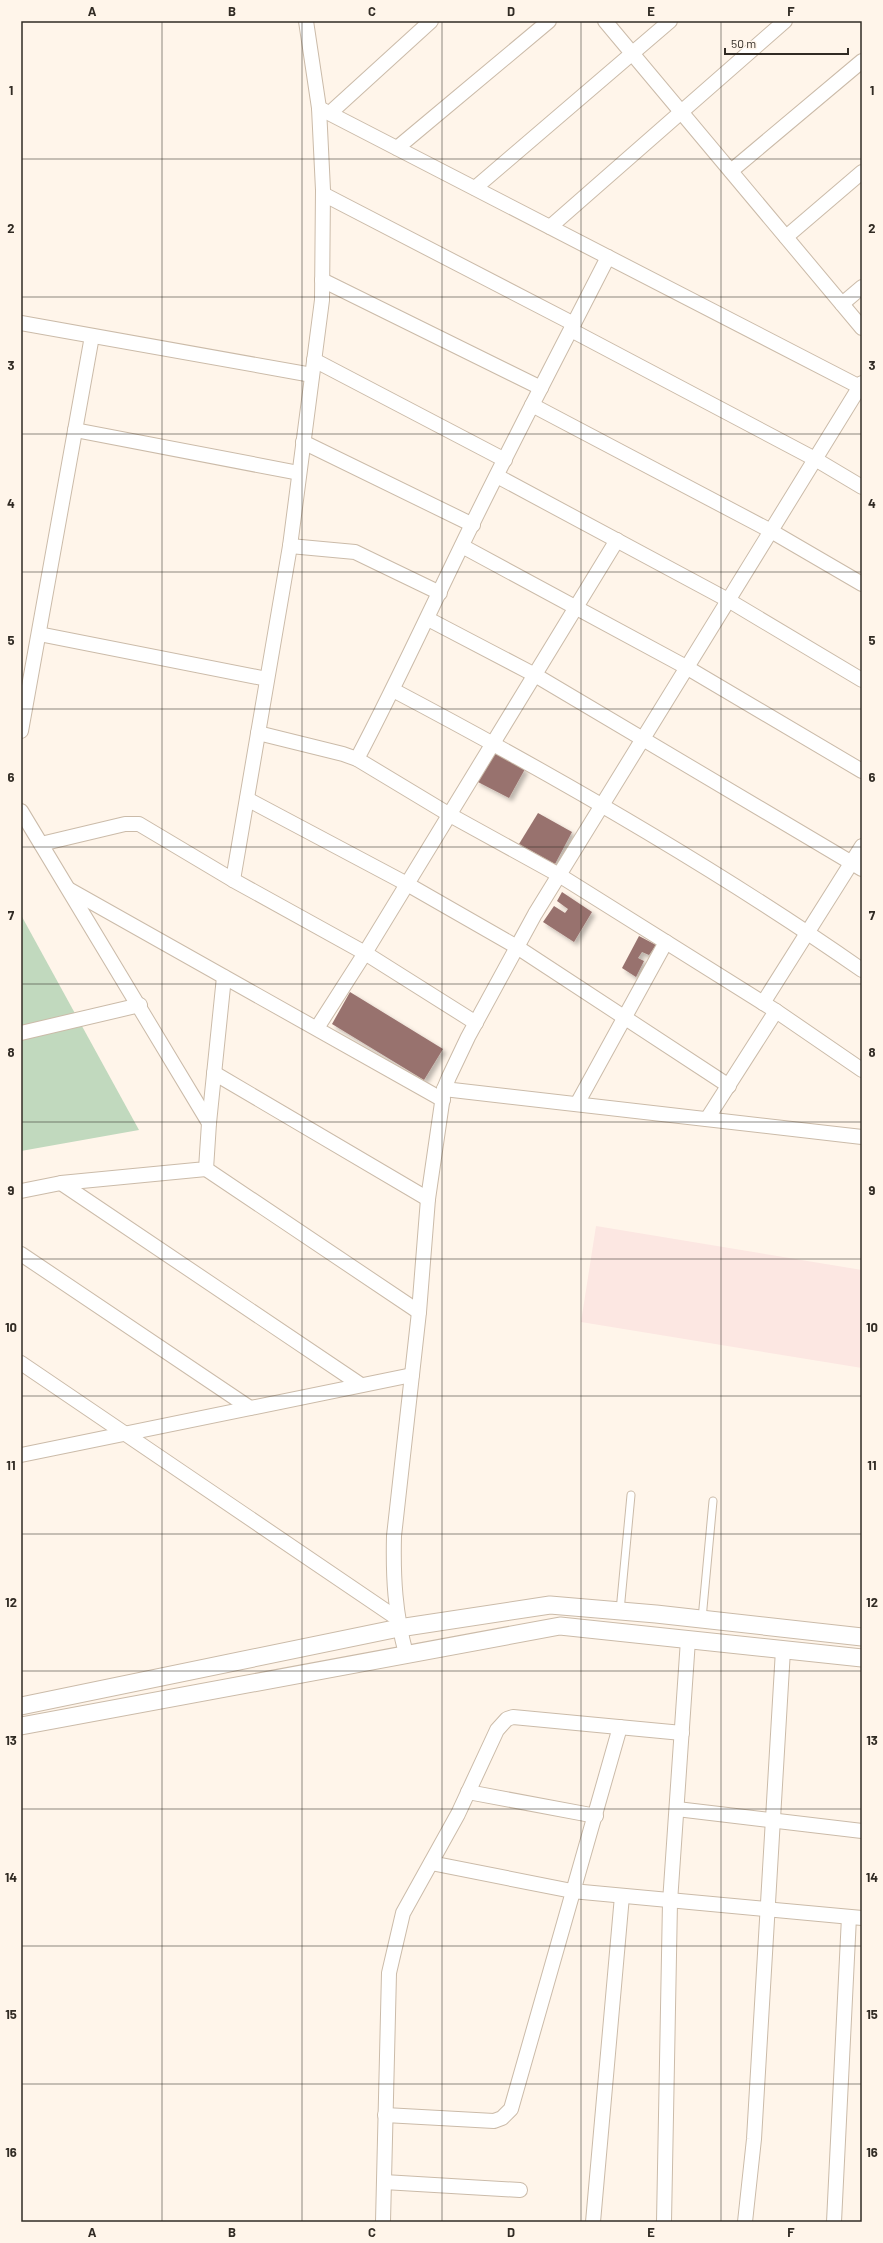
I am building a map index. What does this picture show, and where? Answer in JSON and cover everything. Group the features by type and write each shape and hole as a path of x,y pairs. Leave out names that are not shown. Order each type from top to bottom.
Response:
{"street":[{"path":"324,110 431,21"},
{"path":"397,148 549,21"},
{"path":"605,21 862,328"},
{"path":"475,188 670,21"},
{"path":"550,227 785,21"},
{"path":"233,880 290,546 322,300 324,110 307,22"},
{"path":"731,171 862,61"},
{"path":"324,110 608,257 861,385 559,875 517,947 476,1023 444,1094 428,1199 412,1375 394,1536 393,1571 398,1624 406,1654"},
{"path":"786,236 862,172"},
{"path":"323,194 815,459 862,487"},
{"path":"357,759 393,690 532,405 608,257"},
{"path":"322,280 541,388"},
{"path":"842,304 862,288"},
{"path":"21,323 312,375"},
{"path":"21,731 92,336"},
{"path":"314,360 505,460"},
{"path":"532,405 771,531 862,584"},
{"path":"75,430 299,473"},
{"path":"303,442 473,525"},
{"path":"497,476 728,600 862,680"},
{"path":"317,1028 450,815 617,540"},
{"path":"290,546 355,552 440,593"},
{"path":"462,546 686,667 862,771"},
{"path":"428,619 535,675 857,866"},
{"path":"39,634 267,679"},
{"path":"393,690 493,743 602,804 807,932 862,970"},
{"path":"258,733 343,754 357,759 450,815 559,875 776,1011 862,1070"},
{"path":"246,799 407,884 517,947 729,1086"},
{"path":"21,811 140,1005 209,1123"},
{"path":"41,844 125,824 139,824 233,880 365,953 476,1023"},
{"path":"763,1003 807,932 857,866 862,846"},
{"path":"69,890 317,1028 444,1094 577,1104 862,1137"},
{"path":"577,1104 666,942"},
{"path":"206,1169 209,1123 224,977"},
{"path":"21,1033 140,1005"},
{"path":"707,1119 776,1011"},
{"path":"214,1073 428,1199"},
{"path":"21,1191 62,1183 206,1169 418,1312"},
{"path":"62,1183 361,1385"},
{"path":"21,1254 250,1408"},
{"path":"21,1363 398,1624"},
{"path":"21,1455 412,1375"},
{"path":"21,1706 398,1624 550,1605 862,1636"},
{"path":"21,1726 560,1626 862,1658"},
{"path":"664,2222 670,1902 688,1640"},
{"path":"745,2222 754,2140 784,1650"},
{"path":"383,2222 389,1973 403,1912 431,1863 498,1730 507,1719 513,1717 682,1733"},
{"path":"385,2115 494,2122 507,2114 511,2109 572,1891 596,1816 620,1727"},
{"path":"468,1792 596,1816"},
{"path":"677,1809 862,1831"},
{"path":"431,1863 572,1891 670,1902 768,1909 856,1918 834,2222"},
{"path":"593,2222 622,1896"},
{"path":"384,2182 520,2190"}],"lane":[{"path":"620,1611 631,1495"},
{"path":"702,1619 713,1501"}],"shaded area":[{"path":"596,1226 862,1270 862,1368 581,1322"}],"green space":[{"path":"21,915 139,1130 21,1151"}],"building":[{"path":"493,752 525,769 509,798 476,781"},
{"path":"538,813 572,832 555,864 519,844"},
{"path":"562,892 592,912 574,942 543,922 554,906 565,913 568,909 557,901"},
{"path":"639,936 656,945 649,955 642,952 638,958 644,961 636,977 622,968"},
{"path":"350,992 443,1049 424,1080 332,1024"}]}
